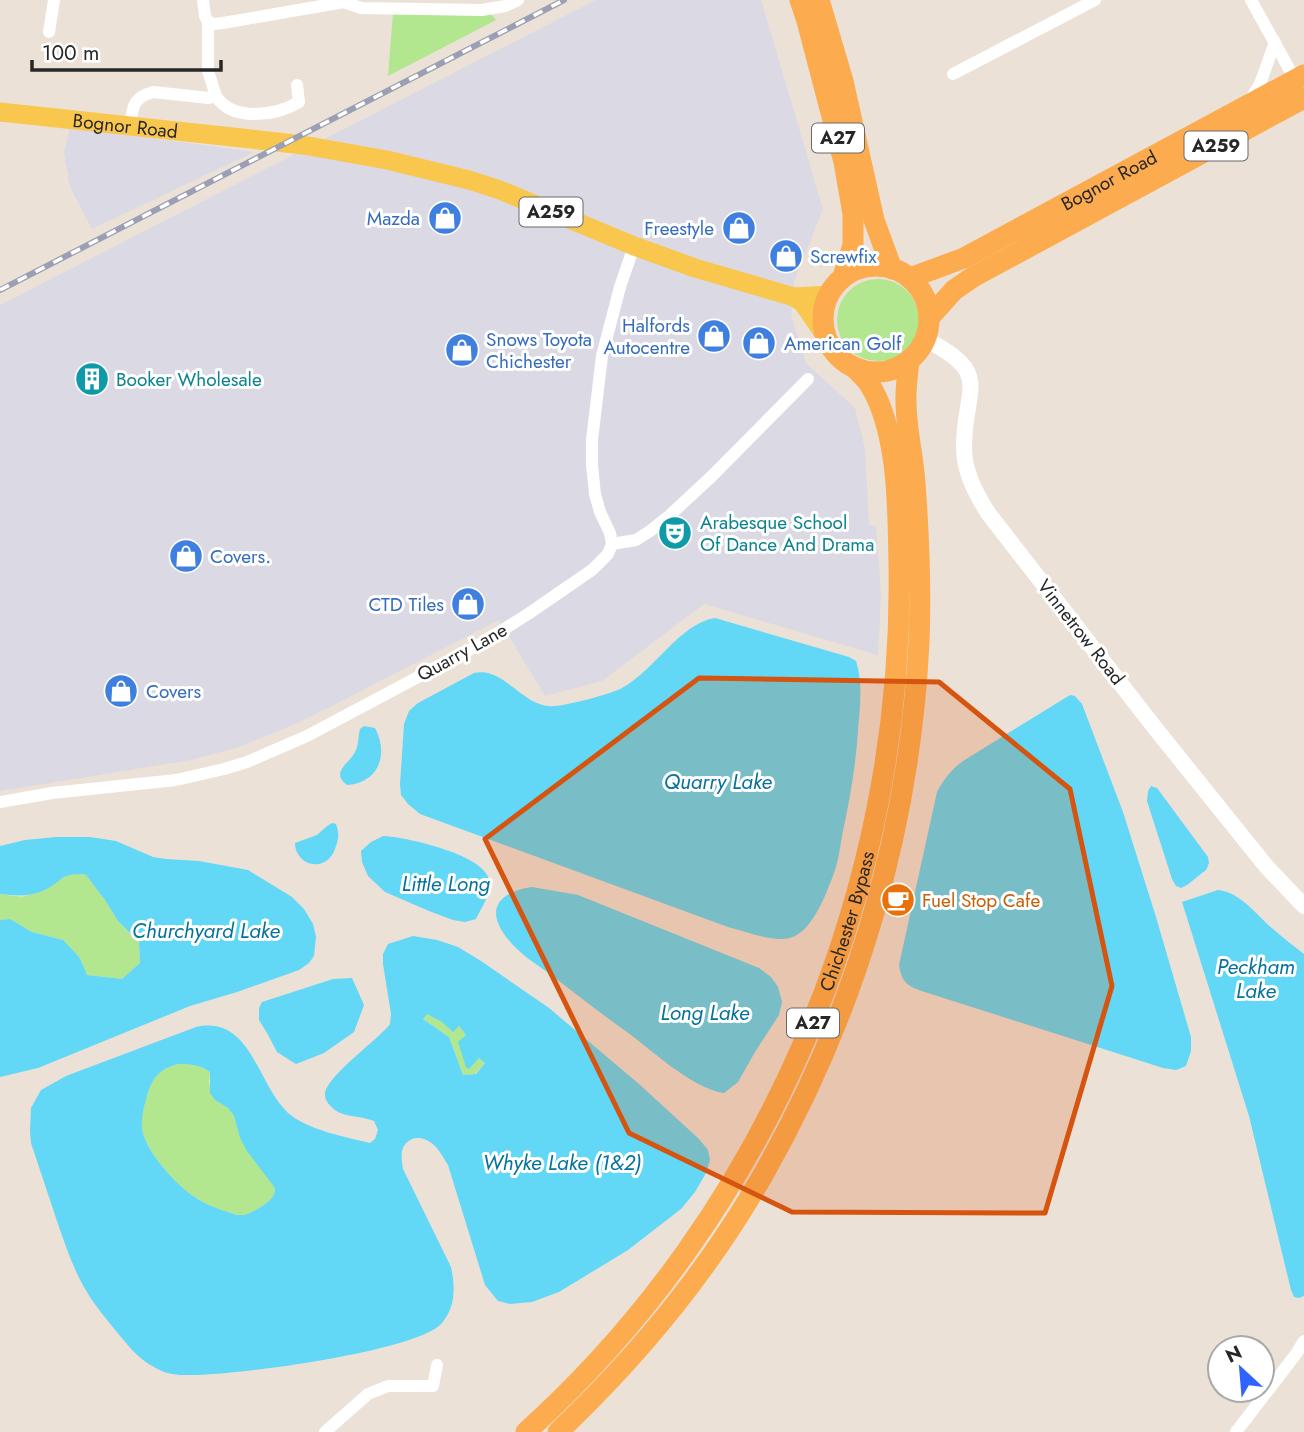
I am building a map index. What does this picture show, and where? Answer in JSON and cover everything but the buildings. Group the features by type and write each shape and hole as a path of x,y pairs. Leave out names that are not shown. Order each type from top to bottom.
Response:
{"highway":[{"name":"A27","path":"800,0 844,162 853,214 853,245 843,277"},
{"name":"A27","path":"819,0 843,81 874,220 901,273"},
{"name":"Bognor Road","path":"901,273 964,258 1247,106 1302,87"},
{"name":"Bognor Road","path":"929,318 954,290 973,277 1302,87"},
{"path":"880,266 901,273 918,286 929,318 925,339 909,360 896,368 868,372 854,367 836,354 825,335 824,308 835,285 843,277 867,267 880,266"},
{"name":"Chichester Bypass","path":"558,1432 602,1388 656,1327 733,1222 792,1122 827,1047 856,968 889,860 903,786 917,681 920,554 906,396 909,360"},
{"name":"Chichester Bypass","path":"526,1432 618,1339 682,1257 719,1204 788,1080 817,1013 840,949 867,856 882,780 895,683 899,583 898,531 889,435 869,383 854,367"}],"main road":[{"name":"Bognor Road","path":"0,113 303,145 387,160 500,190 634,246"},
{"name":"A259","path":"634,246 695,268 794,297 829,295"},
{"path":"794,297 803,303 825,335"}],"street":[{"path":"49,32 54,0"},
{"path":"203,0 208,22 208,71 216,96 223,105 232,110 262,113 282,111 299,102 297,85"},
{"path":"208,22 223,23 343,1 361,8 482,10 505,6 517,0"},
{"path":"953,74 1094,0"},
{"path":"1251,0 1302,87"},
{"path":"1247,106 1260,84 1275,42"},
{"path":"130,126 136,100 147,94 153,92 209,98 216,96"},
{"path":"634,246 602,356 592,440 595,494 610,533 611,544 636,540 660,524 712,476 808,379"},
{"name":"Vinnetrow Road","path":"925,339 951,354 968,372 971,386 964,445 965,463 970,480 988,513 1266,866 1304,906"},
{"name":"Quarry Lane","path":"0,802 52,793 176,780 224,769 271,752 482,643 592,570 608,554 611,544"},
{"path":"1236,1432 1304,1341"},
{"path":"325,1432 368,1394 388,1386 433,1386 437,1365"}],"highlighted area":[{"path":"699,678 939,682 1070,789 1112,986 1045,1213 792,1212 629,1133 485,839"}],"shaded area":[{"path":"596,0 761,0 823,209 794,282 791,316 806,363 855,408 865,449 869,525 876,526 881,596 878,655 704,604 602,681 545,696 499,620 332,706 239,747 191,760 0,791 0,305"},
{"path":"70,127 254,152 92,229 70,187 64,153"}],"green space":[{"path":"393,14 491,14 496,20 388,76"},
{"path":"870,279 886,279 901,286 912,297 919,312 916,336 907,349 886,361 870,361 855,354 844,343 837,328 837,312 844,297 855,286"},
{"path":"71,873 86,875 118,921 139,943 140,963 122,979 87,975 80,958 63,940 32,932 10,919 0,920 0,894 22,897 45,890"},
{"path":"427,1014 453,1031 458,1025 466,1035 469,1069 479,1058 485,1063 475,1074 463,1075 449,1037 422,1018"},
{"path":"179,1064 195,1065 210,1072 209,1083 215,1100 228,1108 234,1116 240,1138 275,1188 270,1200 252,1212 235,1214 213,1207 194,1196 168,1173 148,1145 142,1124 149,1090 162,1071"}],"water":[{"name":"Quarry Lake","path":"715,618 856,661 860,695 856,755 837,863 819,908 808,925 795,936 771,938 728,927 420,814 401,795 404,724 409,711 418,703 474,673 495,676 533,701 544,705 555,706 600,696 622,688 634,680 678,638 702,622"},
{"path":"1070,695 1075,696 1082,704 1123,812 1191,1037 1191,1051 1186,1066 1176,1070 922,991 908,984 900,972 899,965 940,787 951,771 963,761"},
{"path":"364,726 375,728 381,757 374,773 367,779 347,785 340,772 355,752 360,729"},
{"path":"1151,786 1157,788 1208,857 1206,870 1181,888 1176,886 1172,879 1147,801"},
{"path":"332,823 336,824 338,835 332,855 320,864 306,862 296,851 295,843 317,835"},
{"name":"Little Long","path":"383,836 441,848 471,861 482,869 488,877 489,888 476,919 465,922 453,920 385,892 368,876 361,851"},
{"name":"Churchyard Lake","path":"56,837 90,837 116,841 153,857 199,861 248,870 292,897 304,909 313,924 316,937 314,956 299,970 190,1006 38,1068 0,1077 0,920 10,919 32,932 63,940 80,958 87,975 122,979 140,963 139,942 118,921 86,875 67,876 34,894 0,894 0,846"},
{"name":"Long Lake","path":"532,887 578,895 759,968 771,977 778,987 782,1002 779,1015 738,1082 724,1093 697,1083 670,1066 517,949 499,924 497,907 508,894"},
{"name":"Peckham Lake","path":"1218,890 1241,900 1304,954 1304,1296 1299,1298 1294,1297 1291,1290 1249,1116 1182,902"},
{"name":"Whyke Lake (1&2)","path":"413,936 458,947 549,1008 699,1139 708,1150 710,1160 706,1173 681,1209 628,1250 559,1292 532,1302 510,1304 498,1301 485,1285 448,1165 440,1152 433,1144 421,1138 409,1140 402,1151 403,1169 451,1267 454,1289 452,1303 442,1323 425,1334 397,1344 319,1361 206,1375 176,1375 157,1369 143,1360 124,1341 78,1276 31,1143 31,1108 41,1090 66,1076 196,1027 214,1026 229,1031 241,1041 277,1100 296,1119 316,1128 370,1143 375,1139 378,1130 374,1121 338,1112 331,1107 325,1095 327,1088 342,1069 390,1024 391,1014 383,964 383,954 388,944","holes":["427,1014 453,1032 459,1026 466,1035 458,1042 466,1067 469,1069 479,1058 485,1063 476,1074 463,1075 449,1037 423,1019","179,1064 195,1065 210,1072 210,1093 234,1116 247,1151 275,1188 270,1200 252,1212 235,1214 213,1207 194,1196 168,1173 148,1145 142,1124 149,1090 162,1071"]},
{"path":"352,978 364,1005 354,1032 324,1053 296,1064 277,1052 259,1020 262,1002 333,979"}],"railway":[{"path":"0,290 564,0"}],"place":[{"name":"Mazda","path":"445,218"},
{"name":"Freestyle","path":"739,228"},
{"name":"Screwfix","path":"786,256"},
{"name":"Halfords Autocentre","path":"714,336"},
{"name":"American Golf","path":"759,343"},
{"name":"Snows Toyota Chichester","path":"462,350"},
{"name":"Booker Wholesale","path":"92,379"},
{"name":"Arabesque School Of Dance And Drama","path":"675,533"},
{"name":"Covers.","path":"186,556"},
{"name":"CTD Tiles","path":"468,604"},
{"name":"Covers","path":"121,691"},
{"name":"Fuel Stop Cafe","path":"898,900"}]}
